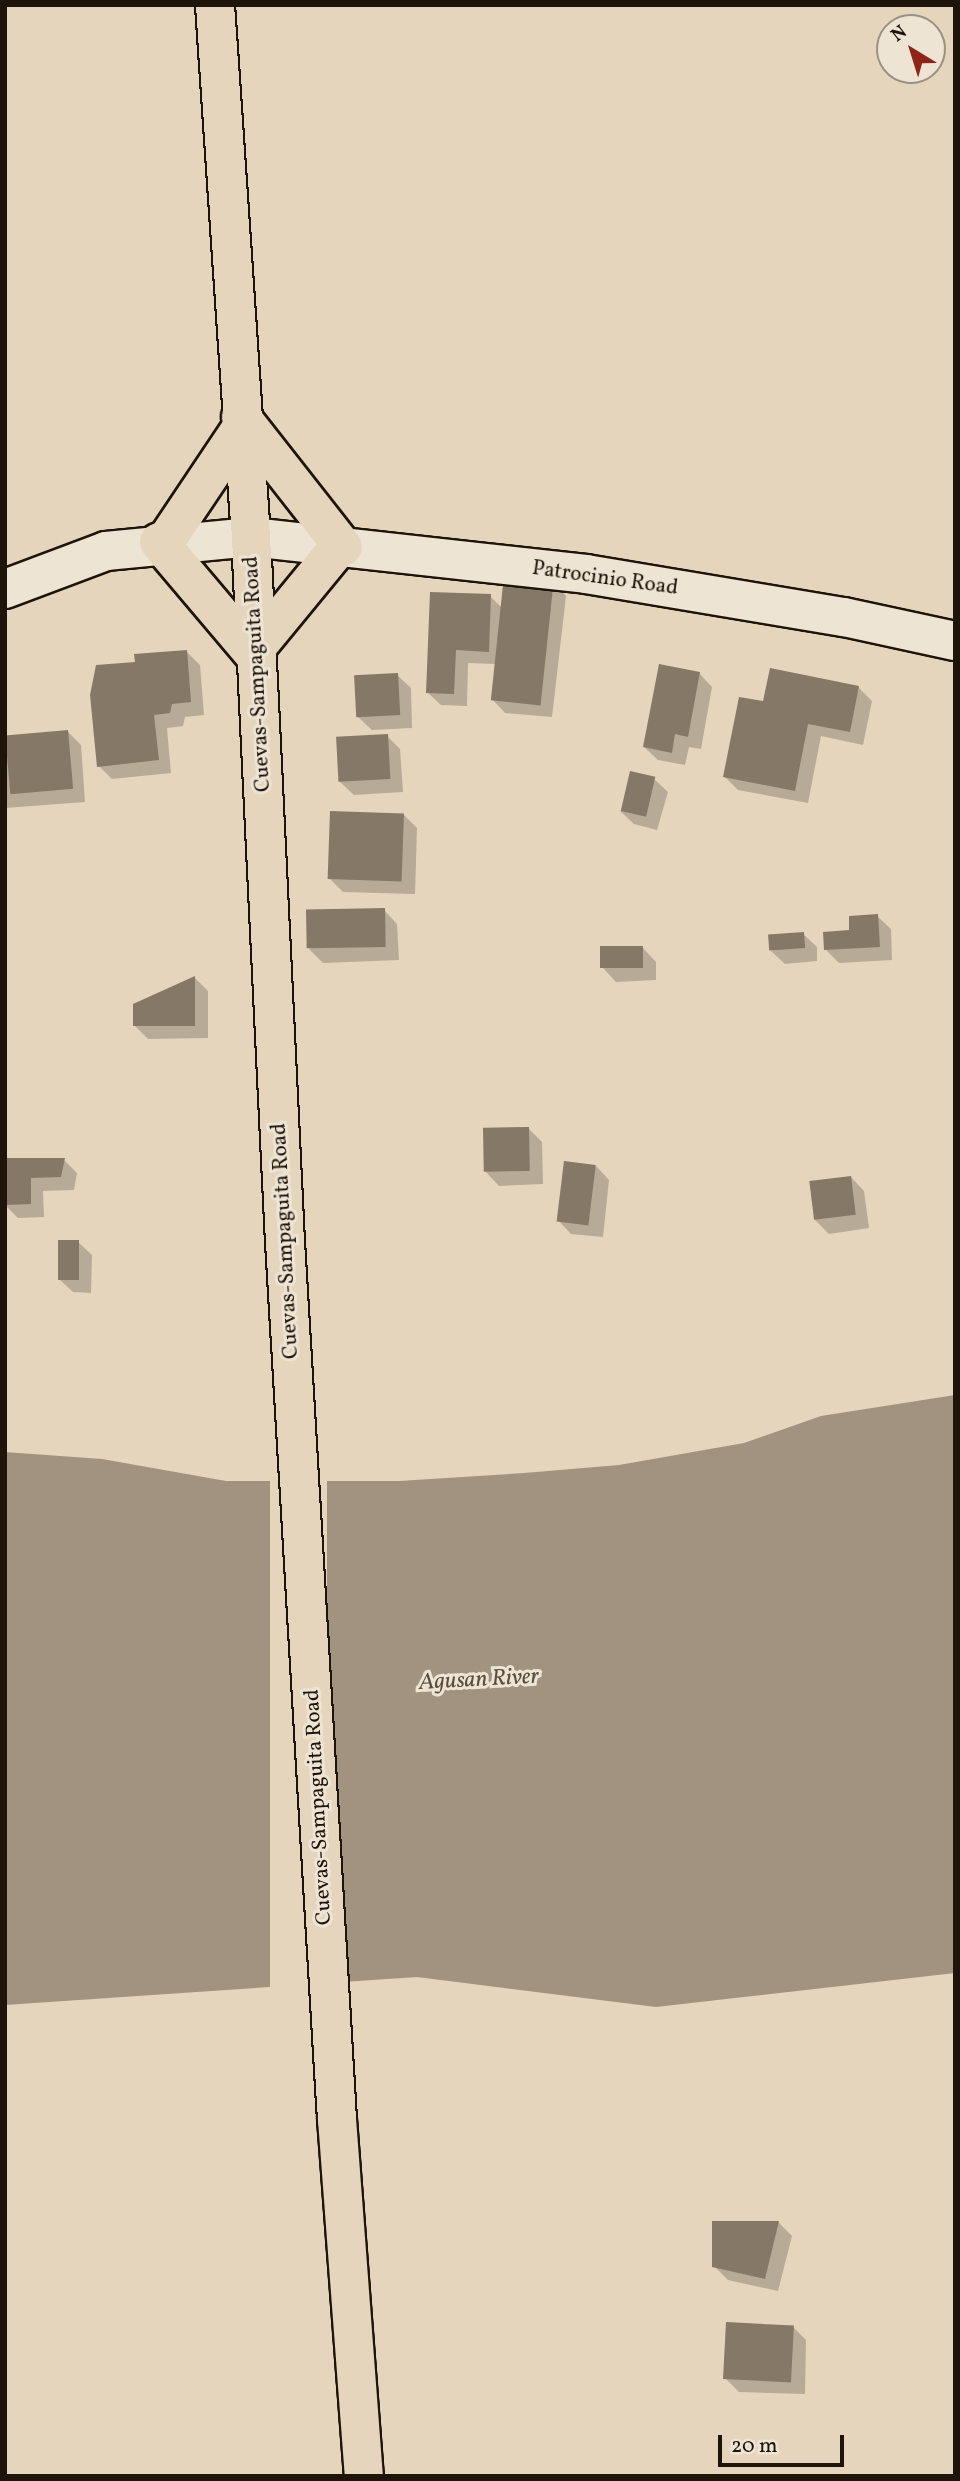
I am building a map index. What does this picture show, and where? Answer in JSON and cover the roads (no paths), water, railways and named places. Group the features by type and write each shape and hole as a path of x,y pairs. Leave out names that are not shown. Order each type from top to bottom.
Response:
{"main road":[{"name":"Cuevas-Sampaguita Road","path":"215,5 241,422 251,537 285,1242 337,2119 364,2476"},
{"path":"241,422 341,547 257,653 162,542 241,422"}],"street":[{"name":"Patrocinio Road","path":"5,589 106,551 162,542 251,537 586,574 844,617 955,641"}],"water":[{"name":"Agusan River","path":"955,1395 955,1973 656,2007 417,1977 5,2005 5,1452 102,1459 226,1481 399,1481 619,1465 744,1443 821,1416"}]}
